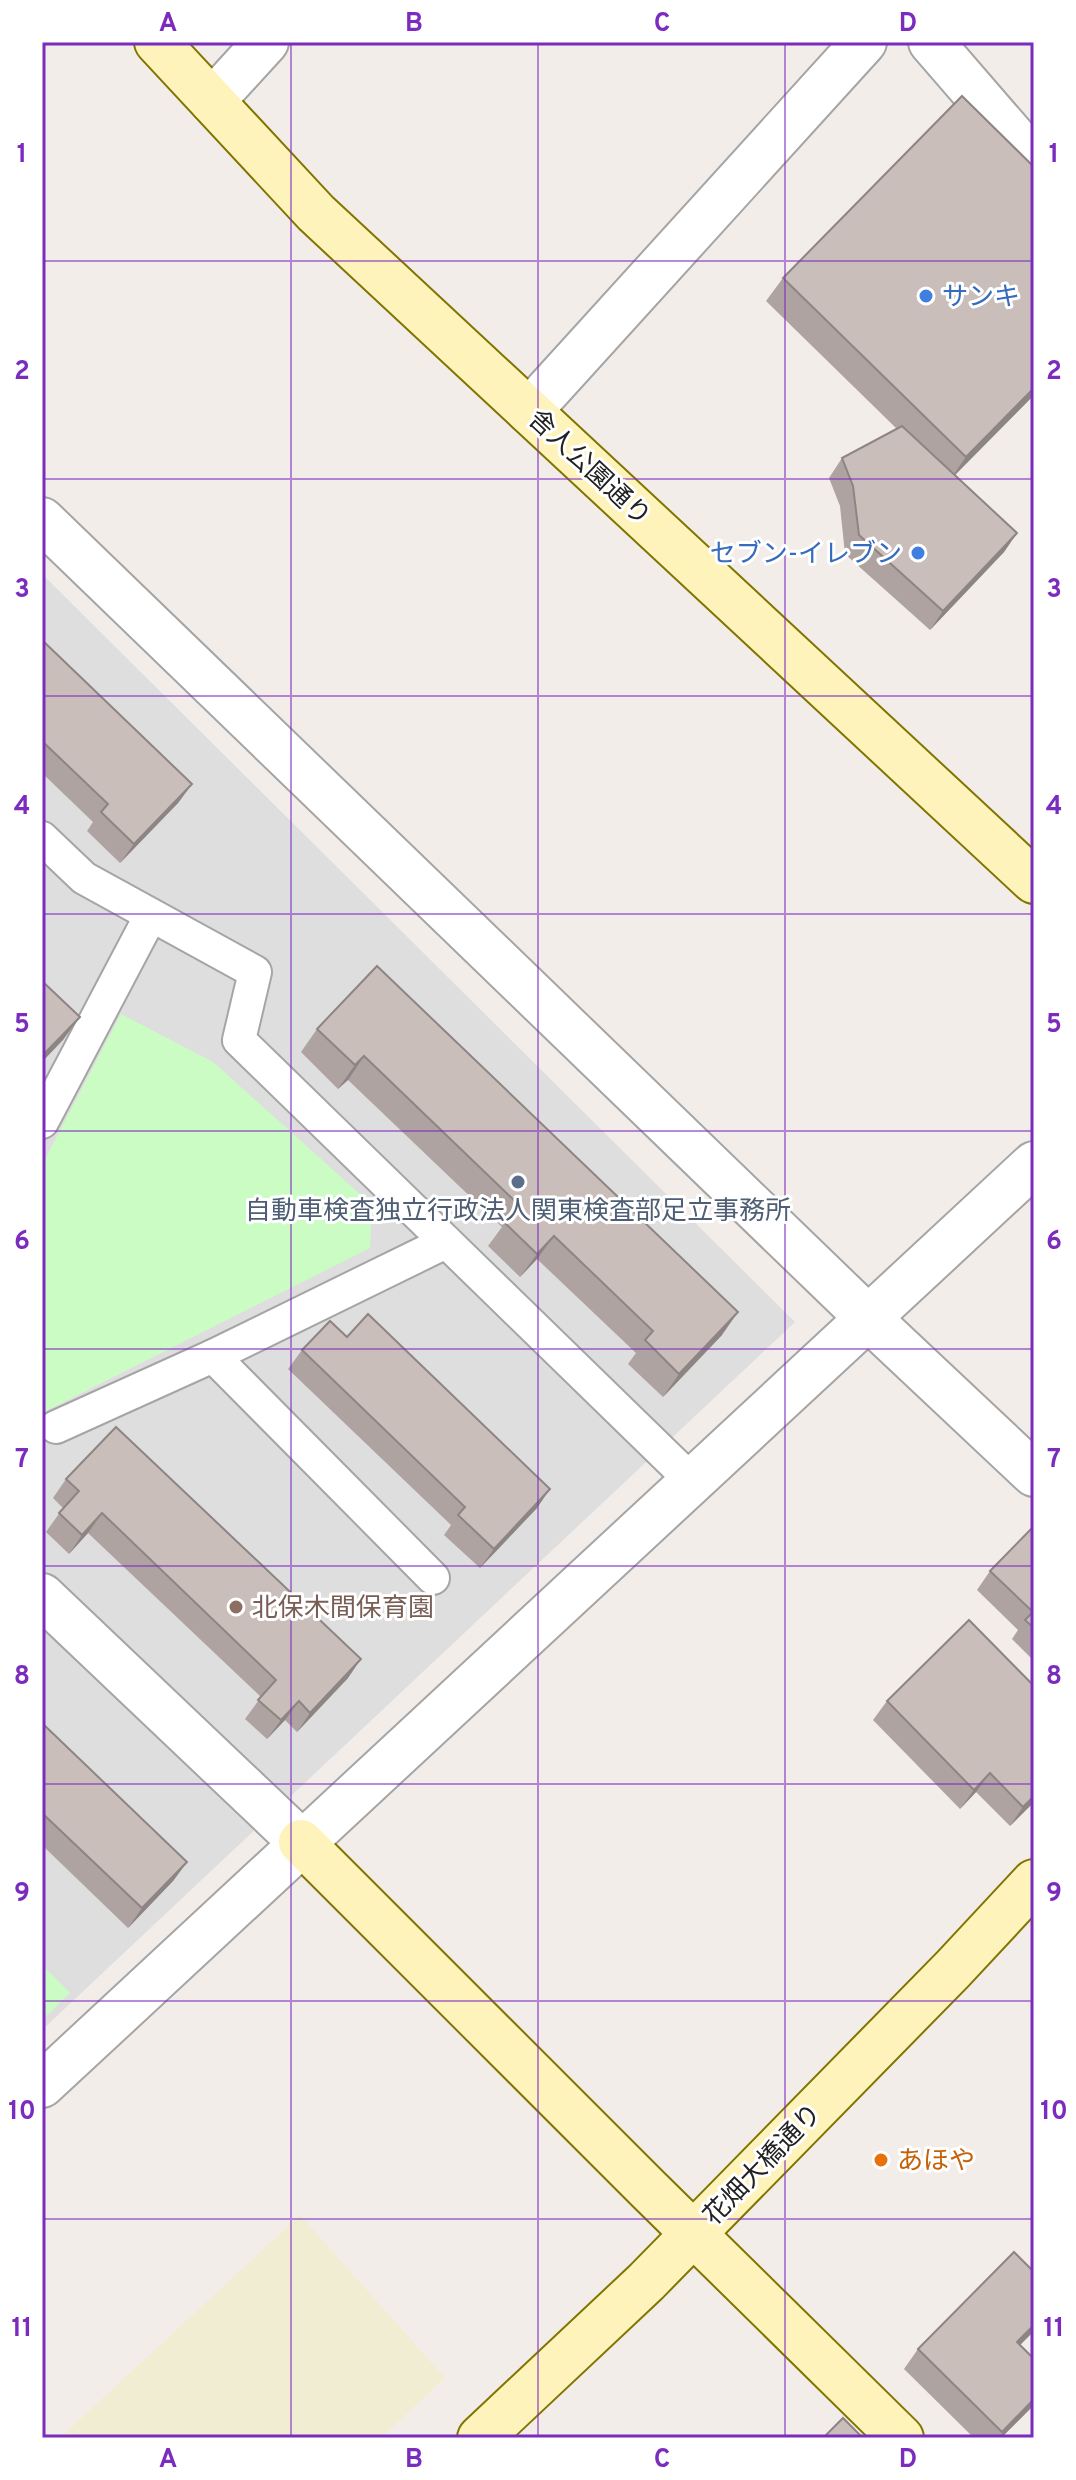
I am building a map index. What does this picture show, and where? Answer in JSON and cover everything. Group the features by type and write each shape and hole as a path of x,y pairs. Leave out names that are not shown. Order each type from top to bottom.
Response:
{"street":[{"name":"舎人公園通り","path":"157,42 316,213 1034,881"},
{"path":"212,101 266,42"},
{"path":"529,411 864,42"},
{"path":"931,42 1034,161"},
{"path":"42,520 868,1318 1034,1474"},
{"path":"42,2085 1034,1164"},
{"path":"42,1596 301,1842 901,2438"},
{"name":"花畑大橋通り","path":"480,2438 693,2234 1034,1882"}],"lane":[{"path":"42,838 84,878 255,972 239,1040 693,1482"},
{"path":"42,1122 150,917"},
{"path":"56,1427 213,1356 446,1242"},
{"path":"213,1356 433,1578"}],"shaded area":[{"path":"42,574 795,1322 42,2030"},
{"path":"300,2215 445,2378 381,2438 60,2438"}],"green space":[{"path":"121,1014 213,1062 372,1205 370,1248 42,1413 42,1165"},
{"path":"42,1965 70,1993 42,2020"}],"building":[{"path":"962,96 1034,167 1034,388 966,457 783,278"},
{"path":"902,426 1017,533 943,611 859,535 853,486 842,458"},
{"path":"42,640 192,784 134,844 101,812 108,804 42,741"},
{"path":"377,966 738,1312 679,1374 645,1340 653,1331 554,1236 537,1254 505,1223 520,1206 364,1056 355,1065 317,1029"},
{"path":"42,981 80,1017 42,1056"},
{"path":"368,1314 550,1489 494,1549 458,1515 465,1507 302,1350 330,1321 347,1337"},
{"path":"116,1427 361,1659 310,1713 299,1701 281,1720 258,1700 276,1680 102,1513 82,1535 59,1513 79,1491 66,1479"},
{"path":"1034,1526 1034,1628 1025,1620 1033,1612 990,1571"},
{"path":"969,1620 1034,1686 1034,1796 1023,1807 990,1773 974,1790 887,1701"},
{"path":"42,1723 187,1862 142,1908 42,1813"},
{"path":"1014,2252 1034,2272 1034,2325 1017,2342 1034,2359 1034,2399 1002,2432 918,2349"},
{"path":"843,2418 863,2438 823,2438"}],"place":[{"name":"サンキ","path":"926,296"},
{"name":"セブン-イレブン","path":"918,553"},
{"name":"自動車検査独立行政法人関東検査部足立事務所","path":"518,1182"},
{"name":"北保木間保育園","path":"236,1607"},
{"name":"あほや","path":"881,2160"}]}
